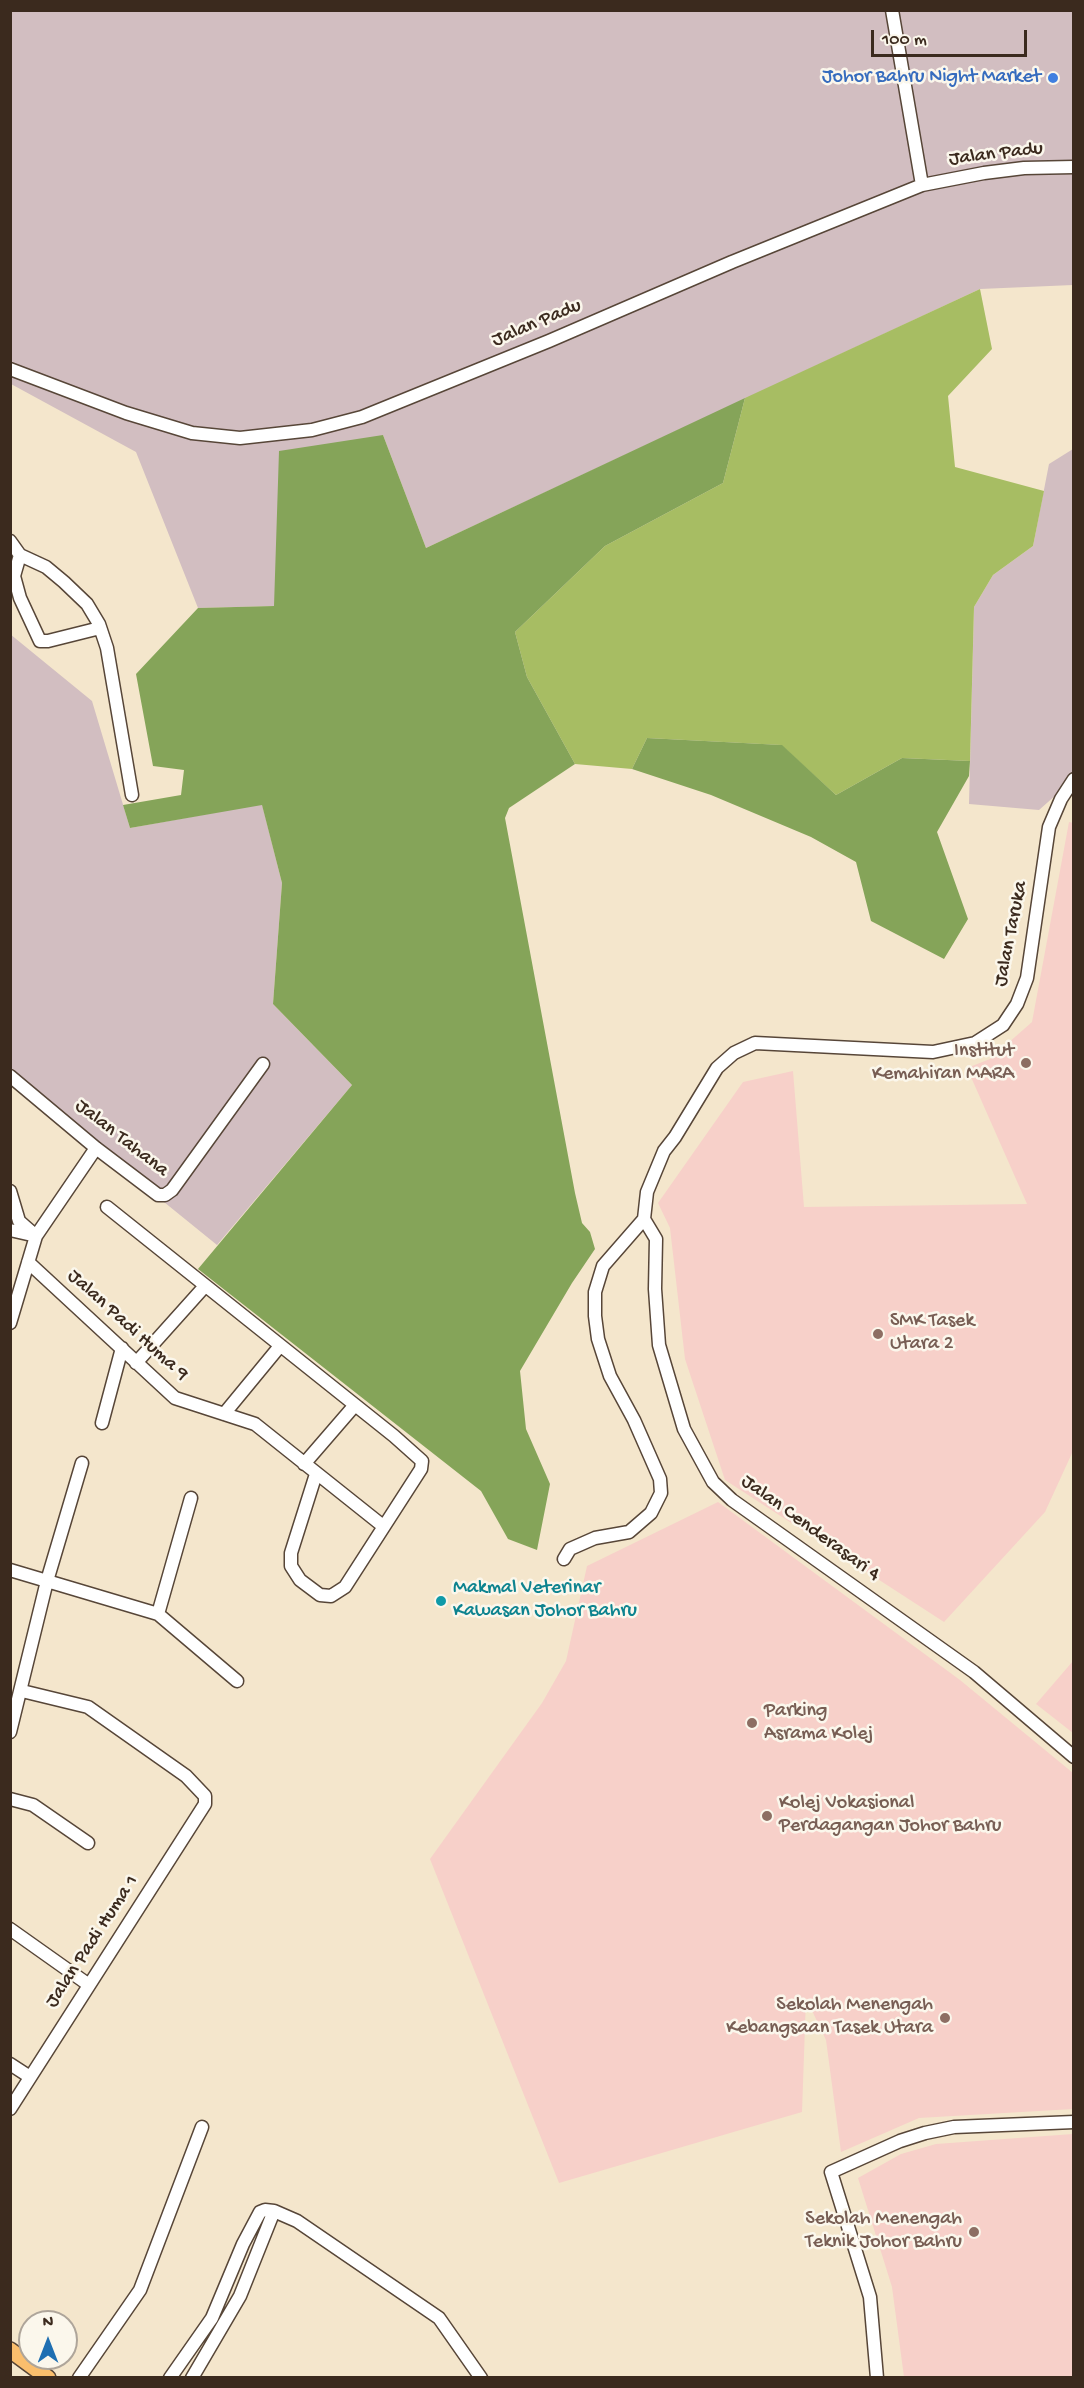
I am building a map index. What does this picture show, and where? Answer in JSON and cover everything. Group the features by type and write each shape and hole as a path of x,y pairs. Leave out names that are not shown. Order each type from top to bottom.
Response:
{"main road":[{"path":"10,2350 48,2378"}],"street":[{"path":"892,10 922,185"},
{"name":"Jalan Padu","path":"10,369 52,387 192,433 240,438 312,430 362,417 435,388 732,262 922,185 1024,168 1074,167"},
{"path":"10,541 20,555 46,567 87,604 100,628 107,648 132,795"},
{"path":"20,555 14,576 20,598 40,641 100,628"},
{"name":"Jalan Taruka","path":"644,1219 647,1192 664,1151 717,1068 734,1053 754,1043 933,1052 975,1043 1003,1025 1017,1004 1027,978 1049,827 1061,799 1074,779"},
{"name":"Jalan Tahana","path":"10,1076 96,1148 158,1195 165,1195 172,1190 263,1064"},
{"path":"10,1323 36,1236 96,1148"},
{"path":"10,1191 19,1221 36,1236"},
{"path":"107,1207 394,1436 423,1463 345,1587 331,1596 320,1595 300,1580 291,1566 291,1553 316,1474"},
{"path":"564,1559 570,1549 595,1538 630,1532 651,1513 661,1493 660,1479 634,1420 610,1376 598,1339 596,1316 595,1292 603,1266 644,1219"},
{"name":"Jalan Cenderasari 4","path":"644,1219 656,1239 655,1289 659,1345 684,1429 713,1482 732,1500 974,1672 1074,1757"},
{"path":"10,1230 36,1236"},
{"name":"Jalan Padi Huma 9","path":"28,1262 175,1398 255,1424 383,1526"},
{"path":"136,1363 205,1286"},
{"path":"224,1414 280,1346"},
{"path":"102,1423 122,1348"},
{"path":"304,1464 355,1405"},
{"path":"10,1732 22,1691 47,1581 82,1463"},
{"path":"158,1614 191,1498"},
{"path":"10,1570 158,1614 237,1681"},
{"name":"Jalan Padi Huma 1","path":"10,2109 205,1804 205,1796 186,1776 88,1707 22,1691"},
{"path":"10,1799 33,1805 88,1843"},
{"path":"10,1929 89,1985"},
{"path":"10,2064 30,2077"},
{"path":"878,2378 870,2296 831,2172 900,2141 934,2131 954,2127 1074,2122"},
{"path":"79,2378 140,2290 202,2127"},
{"path":"192,2378 240,2296 274,2211"},
{"path":"170,2378 212,2318 256,2217 260,2212 274,2211 297,2221 439,2318 481,2378"}],"shaded area":[{"path":"11,11 1073,11 1073,285 980,289 426,548 383,435 275,606 198,608 136,452 11,384"},
{"path":"1073,449 1073,780 1039,810 969,804 974,607 993,575 1033,546 1049,464"},
{"path":"10,634 92,701 130,828 262,804 282,883 273,1004 352,1085 217,1245 11,1078"},
{"name":"SMK Tasek Utara 2","path":"1069,822 1074,823 1073,1451 1045,1512 944,1622 725,1480 685,1359 670,1228 658,1203 743,1082 793,1071 804,1207 1027,1204 967,1068 990,1059 1032,1022"},
{"name":"Kolej Vokasional Perdagangan Johor Bahru","path":"718,1502 960,1680 1073,1773 1073,2109 919,2118 841,2152 826,2040 806,1998 802,2112 559,2183 430,1859 542,1703 566,1661 587,1566"},
{"path":"1073,1661 1073,1733 1036,1704"},
{"name":"Sekolah Menengah Teknik Johor Bahru","path":"1073,2134 1073,2377 904,2377 892,2287 858,2178 901,2154 936,2144"}],"green space":[{"path":"980,289 992,349 948,396 955,467 1044,491 1033,546 993,575 974,607 970,761 902,758 836,795 781,745 647,738 632,769 575,764 527,677 515,632 605,546 723,483 745,398"},
{"path":"745,398 723,483 605,546 515,632 527,677 575,764 509,808 505,818 575,1193 582,1223 590,1232 595,1249 520,1371 526,1429 550,1484 537,1550 508,1539 481,1491 198,1269 352,1085 273,1004 282,883 262,805 130,828 123,805 181,795 184,770 153,766 136,674 198,608 274,606 279,451 383,435 426,548"},
{"path":"647,738 782,745 836,795 902,758 970,761 969,776 937,832 968,919 944,959 871,921 856,862 811,837 711,795 632,769"}],"place":[{"name":"Johor Bahru Night Market","path":"1053,78"},
{"name":"Institut Kemahiran MARA","path":"1026,1063"},
{"name":"SMK Tasek Utara 2","path":"878,1334"},
{"name":"Makmal Veterinar Kawasan Johor Bahru","path":"441,1601"},
{"name":"Parking Asrama Kolej","path":"752,1723"},
{"name":"Kolej Vokasional Perdagangan Johor Bahru","path":"767,1816"},
{"name":"Sekolah Menengah Kebangsaan Tasek Utara","path":"945,2018"},
{"name":"Sekolah Menengah Teknik Johor Bahru","path":"974,2232"}]}
